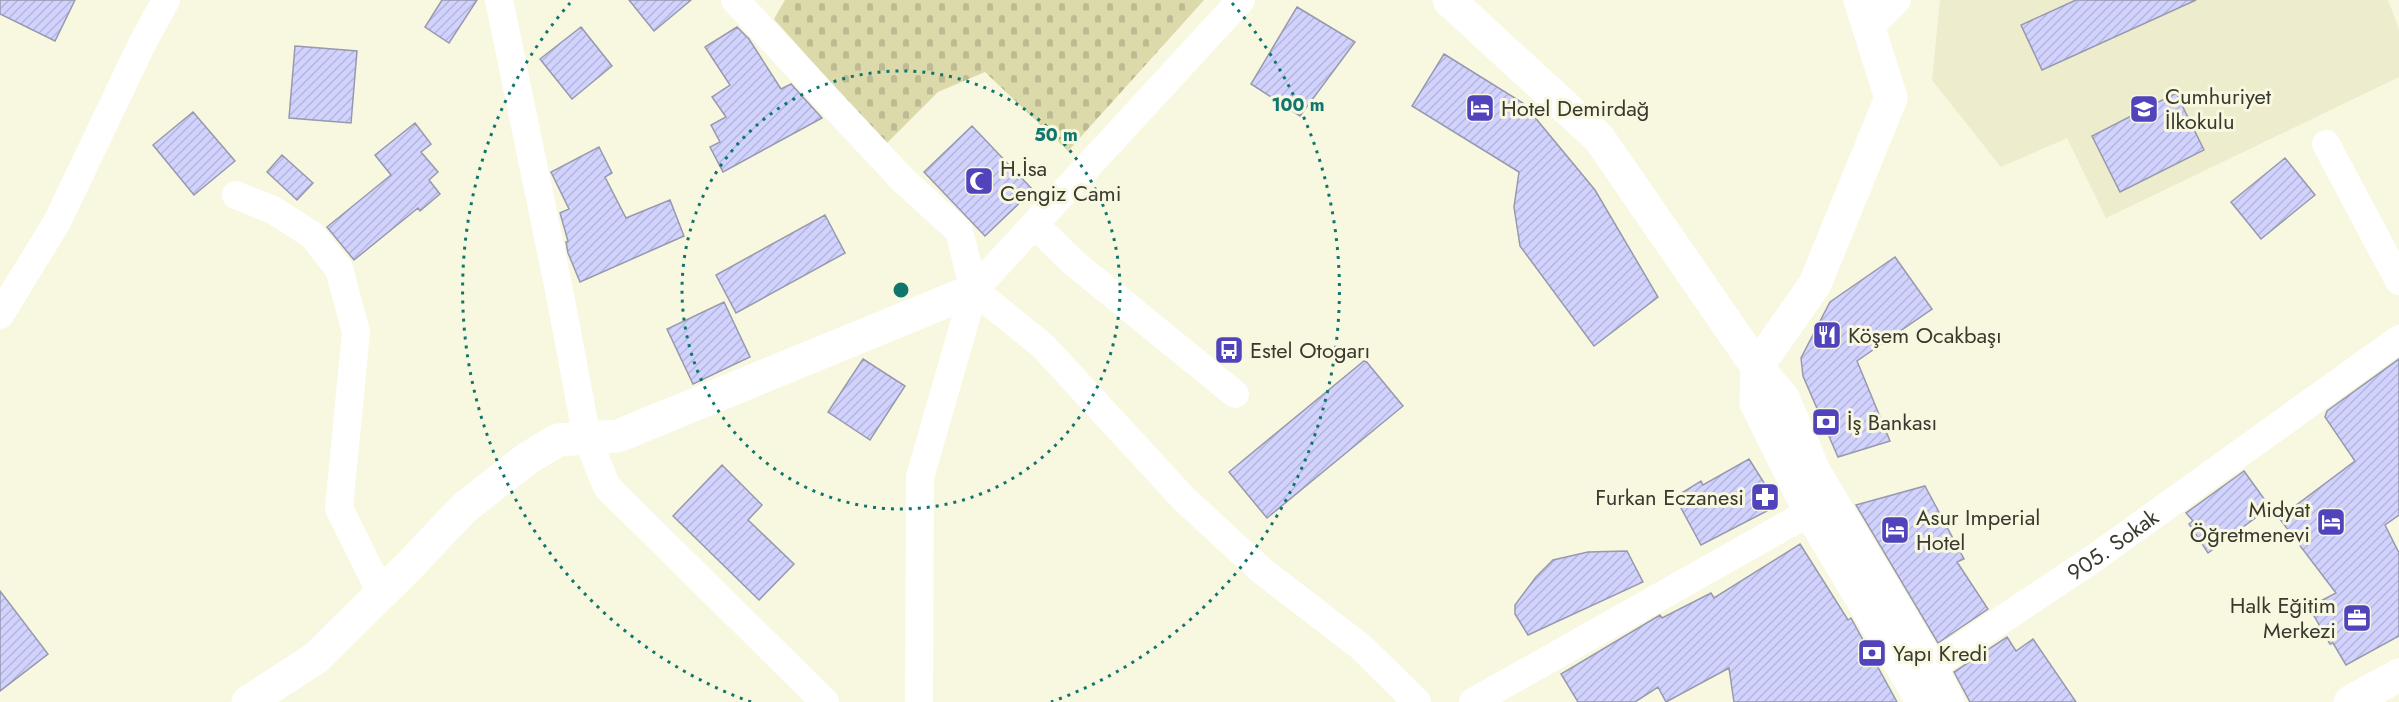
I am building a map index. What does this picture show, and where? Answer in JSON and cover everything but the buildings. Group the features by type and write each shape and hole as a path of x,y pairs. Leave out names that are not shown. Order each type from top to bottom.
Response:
{"street":[{"path":"0,315 57,222 142,44 166,0"},
{"path":"499,0 559,290 586,438 606,488 825,702"},
{"path":"735,0 903,180 959,231 974,290 920,477 919,702"},
{"path":"248,702 316,658 464,508 528,458 558,440 618,436 974,290 1241,0"},
{"path":"1449,0 1599,138 1757,368 1783,398 1815,473 1820,505 1922,684 1948,702"},
{"path":"1757,368 1815,284 1892,98 1865,13 1897,0"},
{"path":"2326,144 2399,281"},
{"path":"236,195 273,210 312,235 339,270 356,332 339,508 381,593"},
{"path":"1035,225 1074,263 1235,394"},
{"path":"974,290 1043,346 1184,500 1262,570 1360,647 1417,702"},
{"name":"905. Sokak","path":"1922,684 2399,339"},
{"path":"1473,702 1820,505"},
{"path":"2350,702 2399,675"}],"shaded area":[{"name":"Cumhuriyet İlkokulu","path":"1940,0 2388,0 2399,29 2399,77 2106,218 2067,138 2001,167 1932,80"}],"green space":[{"path":"785,0 1204,0 1068,151 985,72 938,92 886,144 774,19"}],"place":[{"name":"Hotel Demirdağ","path":"1480,108"},
{"name":"Cumhuriyet İlkokulu","path":"2144,109"},
{"name":"H.İsa Cengiz Cami","path":"979,181"},
{"name":"Köşem Ocakbaşı","path":"1827,335"},
{"name":"Estel Otogarı","path":"1229,350"},
{"name":"İş Bankası","path":"1826,422"},
{"name":"Furkan Eczanesi","path":"1765,497"},
{"name":"Midyat Öğretmenevi","path":"2331,522"},
{"name":"Asur Imperial Hotel","path":"1895,530"},
{"name":"Halk Eğitim Merkezi","path":"2357,618"},
{"name":"Yapı Kredi","path":"1872,653"}]}
